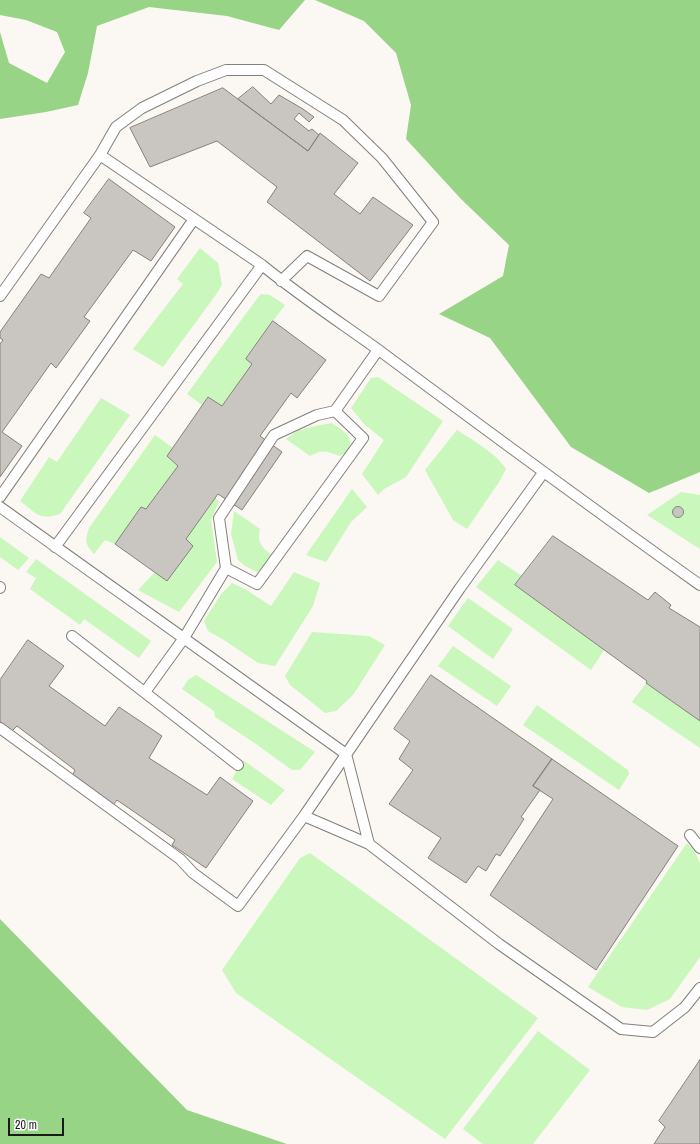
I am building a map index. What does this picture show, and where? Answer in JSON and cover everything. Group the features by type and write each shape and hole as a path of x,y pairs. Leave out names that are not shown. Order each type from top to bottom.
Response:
{"lane":[{"path":"0,296 100,155 116,126 142,108 226,70 264,70 343,120 382,158 433,222 379,296 307,256 281,281"},
{"path":"100,155 262,265 281,281 378,350 543,473 700,585"},
{"path":"0,497 194,219"},
{"path":"55,547 262,265"},
{"path":"145,692 184,638 226,568 219,518 274,436 317,415 334,412 378,350"},
{"path":"226,568 257,584 363,438 334,412"},
{"path":"0,728 180,859 193,874 238,906 304,816 460,588 543,473"},
{"path":"0,507 346,754 369,844"},
{"path":"72,636 238,765"},
{"path":"304,816 369,844 499,944 621,1029 653,1032 685,1007 700,988"},
{"path":"690,835 700,848"}],"green space":[{"path":"0,0 305,0 279,30 227,16 149,7 97,26 88,73 78,105 46,112 0,119 0,32 9,63 47,83 65,52 57,32 26,20 0,15"},
{"path":"315,0 700,0 700,472 649,493 571,447 490,338 439,314 503,276 509,245 461,199 406,139 411,105 396,53 364,21"},
{"path":"200,248 218,263 222,285 163,367 133,349 183,284 177,279"},
{"path":"261,294 270,295 285,305 247,359 252,364 222,406 208,397 202,405 187,394"},
{"path":"378,377 443,421 406,477 384,489 378,495 362,474 384,440 364,424 351,408 371,378"},
{"path":"101,398 130,415 60,514 47,517 38,515 20,501 49,457 57,462"},
{"path":"332,423 346,433 350,440 347,451 339,456 331,453 318,452 310,456 286,439 297,431"},
{"path":"457,430 490,452 506,469 499,482 467,529 453,520 425,470"},
{"path":"155,435 173,448 167,456 178,466 146,509 141,507 115,544 105,540 94,554 89,548 87,542 89,528"},
{"path":"352,489 367,507 351,522 326,562 306,555"},
{"path":"681,492 700,495 700,549 647,515"},
{"path":"215,498 219,501 211,520 217,562 179,612 138,590 155,572 167,581 193,546 186,539"},
{"path":"234,511 260,529 259,537 261,544 271,554 268,566 257,572 245,566 238,560 231,534"},
{"path":"0,537 29,558 18,570 0,557"},
{"path":"36,559 151,641 139,658 84,619 80,625 30,589 36,578 26,572"},
{"path":"498,560 522,576 515,585 604,650 591,670 476,587"},
{"path":"294,572 320,583 313,606 275,666 258,663 208,631 204,621 221,594 232,583 245,589 271,606"},
{"path":"468,598 513,629 493,659 448,626"},
{"path":"312,632 369,636 385,645 353,695 336,711 325,713 290,685 285,676"},
{"path":"453,646 511,686 497,706 438,666"},
{"path":"196,675 315,752 300,770 292,770 215,717 214,711 182,689 188,680"},
{"path":"646,683 700,721 700,748 632,702"},
{"path":"537,705 628,770 629,774 619,790 523,725"},
{"path":"243,760 285,790 271,805 232,779"},
{"path":"687,843 694,850 700,863 700,957 670,999 647,1010 622,1007 588,987"},
{"path":"310,853 538,1018 445,1139 236,993 222,970 300,858"},
{"path":"0,919 187,1110 287,1144 0,1144"},
{"path":"538,1031 590,1070 533,1144 483,1144 463,1129"}],"building":[{"path":"253,87 271,104 279,95 314,117 309,122 299,113 294,119 309,131 312,129 319,135 308,151 238,99"},
{"path":"223,88 308,151 320,133 358,163 334,194 360,214 373,197 413,225 370,281 267,202 277,187 217,141 150,167 130,128"},
{"path":"109,179 175,227 151,261 133,250 84,317 90,321 56,368 51,363 2,432 22,446 0,477 0,344 3,340 0,338 0,332 41,274 49,278 91,218 84,213"},
{"path":"273,321 326,360 297,398 291,393 260,436 282,452 242,510 218,494 186,539 193,546 167,581 115,544 141,507 146,509 178,466 167,456 208,397 222,406 252,364 246,359"},
{"path":"676,507 680,507 682,508 682,516 676,517 673,514 673,510"},
{"path":"553,536 648,600 655,592 671,605 669,608 700,627 700,721 646,683 647,681 515,585"},
{"path":"28,640 64,666 49,686 105,726 119,707 162,736 149,758 207,795 220,777 253,801 206,868 172,845 175,840 117,800 113,805 72,776 75,770 17,726 12,731 0,722 0,680"},
{"path":"431,675 552,759 533,786 540,790 521,817 524,819 500,856 496,854 486,871 478,866 466,883 428,858 441,838 389,804 413,770 399,759 410,741 394,729"},
{"path":"552,759 678,846 596,970 490,895 553,799 533,786"},
{"path":"700,1060 700,1144 654,1144 665,1127 659,1121"}]}
